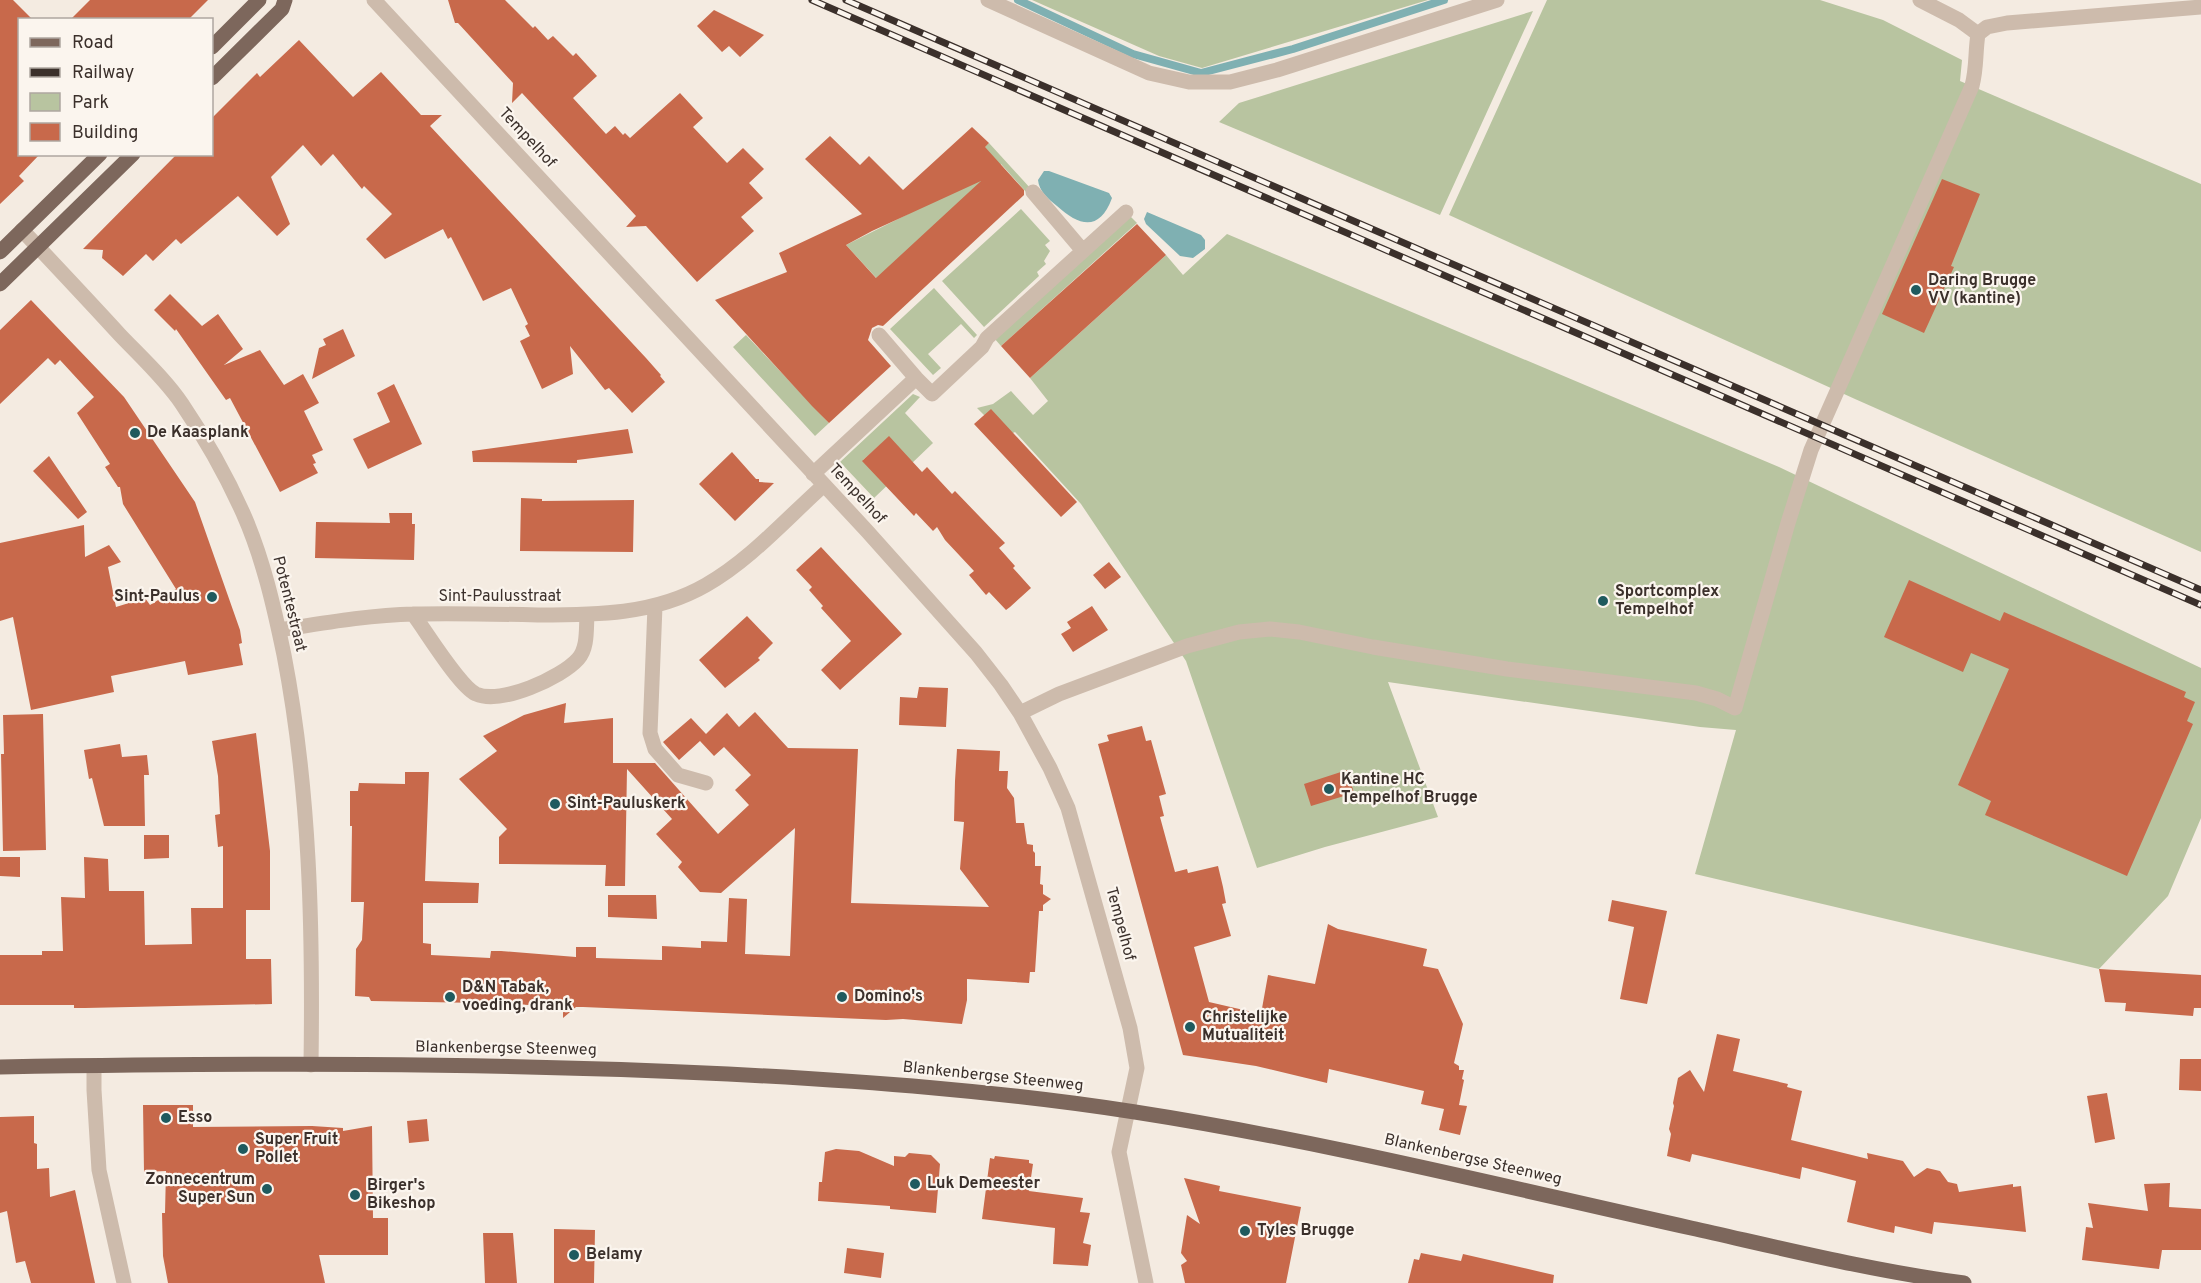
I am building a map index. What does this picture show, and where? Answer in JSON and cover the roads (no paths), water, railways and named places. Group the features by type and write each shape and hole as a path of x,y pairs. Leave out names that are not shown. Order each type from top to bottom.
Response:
{"main road":[{"path":"213,45 260,0"},
{"path":"213,77 282,9 285,0"},
{"path":"0,252 98,156"},
{"path":"0,284 131,156"},
{"name":"Blankenbergse Steenweg","path":"0,1067 311,1065 587,1067 814,1078 977,1091 1127,1110 1358,1153 1917,1277 1964,1283"}],"street":[{"name":"Tempelhof","path":"374,0 824,485 976,653 1002,685 1020,713 1050,768 1068,808 1130,1028 1137,1068 1119,1152 1146,1283"},
{"path":"988,0 1149,73 1189,82 1230,82 1277,70 1497,0"},
{"path":"1920,0 1959,20 1978,34"},
{"path":"1020,713 1059,694 1187,646 1239,632 1270,629 1299,632 1373,647 1507,669 1696,693 1736,708 1811,450 1972,86 1977,68 1978,34 1987,27 2007,22 2201,7"},
{"path":"1033,192 1083,250"},
{"path":"879,335 932,394 982,347 987,338 1126,212"},
{"name":"Potentestraat","path":"22,230 180,402 214,453 244,514 264,572 279,630 293,704 312,897 311,1065"},
{"path":"813,474 916,378"},
{"name":"Sint-Paulusstraat","path":"279,630 357,618 413,614 587,615 655,606 680,598 706,585 734,566 824,485"},
{"path":"655,606 650,733 655,749 678,775 706,783"},
{"path":"413,614 463,683 475,693 490,697 507,695 536,685 579,659 585,642 587,615"},
{"path":"94,1066 99,1170 124,1283"}],"water":[{"path":"1044,171 1109,193 1112,198 1107,209 1102,216 1089,222 1081,221 1065,213 1042,191 1038,180"},
{"path":"1147,212 1201,235 1205,240 1205,249 1193,258 1180,256 1146,224 1144,219"}],"waterway":[{"path":"1018,0 1133,54 1201,73 1293,49 1444,0"}],"railway":[{"path":"812,0 2201,605"},
{"path":"846,0 2201,590"}],"place":[{"name":"Daring Brugge VV (kantine)","path":"1916,290"},
{"name":"De Kaasplank","path":"135,433"},
{"name":"Sint-Paulus","path":"212,597"},
{"name":"Sportcomplex Tempelhof","path":"1603,601"},
{"name":"Kantine HC Tempelhof Brugge","path":"1329,789"},
{"name":"Sint-Pauluskerk","path":"555,804"},
{"name":"D&N Tabak, voeding, drank","path":"450,997"},
{"name":"Domino's","path":"842,997"},
{"name":"Christelijke Mutualiteit","path":"1190,1027"},
{"name":"Esso","path":"166,1118"},
{"name":"Super Fruit Pollet","path":"243,1149"},
{"name":"Luk Demeester","path":"915,1184"},
{"name":"Zonnecentrum Super Sun","path":"267,1189"},
{"name":"Birger's Bikeshop","path":"355,1195"},
{"name":"Tyles Brugge","path":"1245,1231"},
{"name":"Belamy","path":"574,1255"}]}
